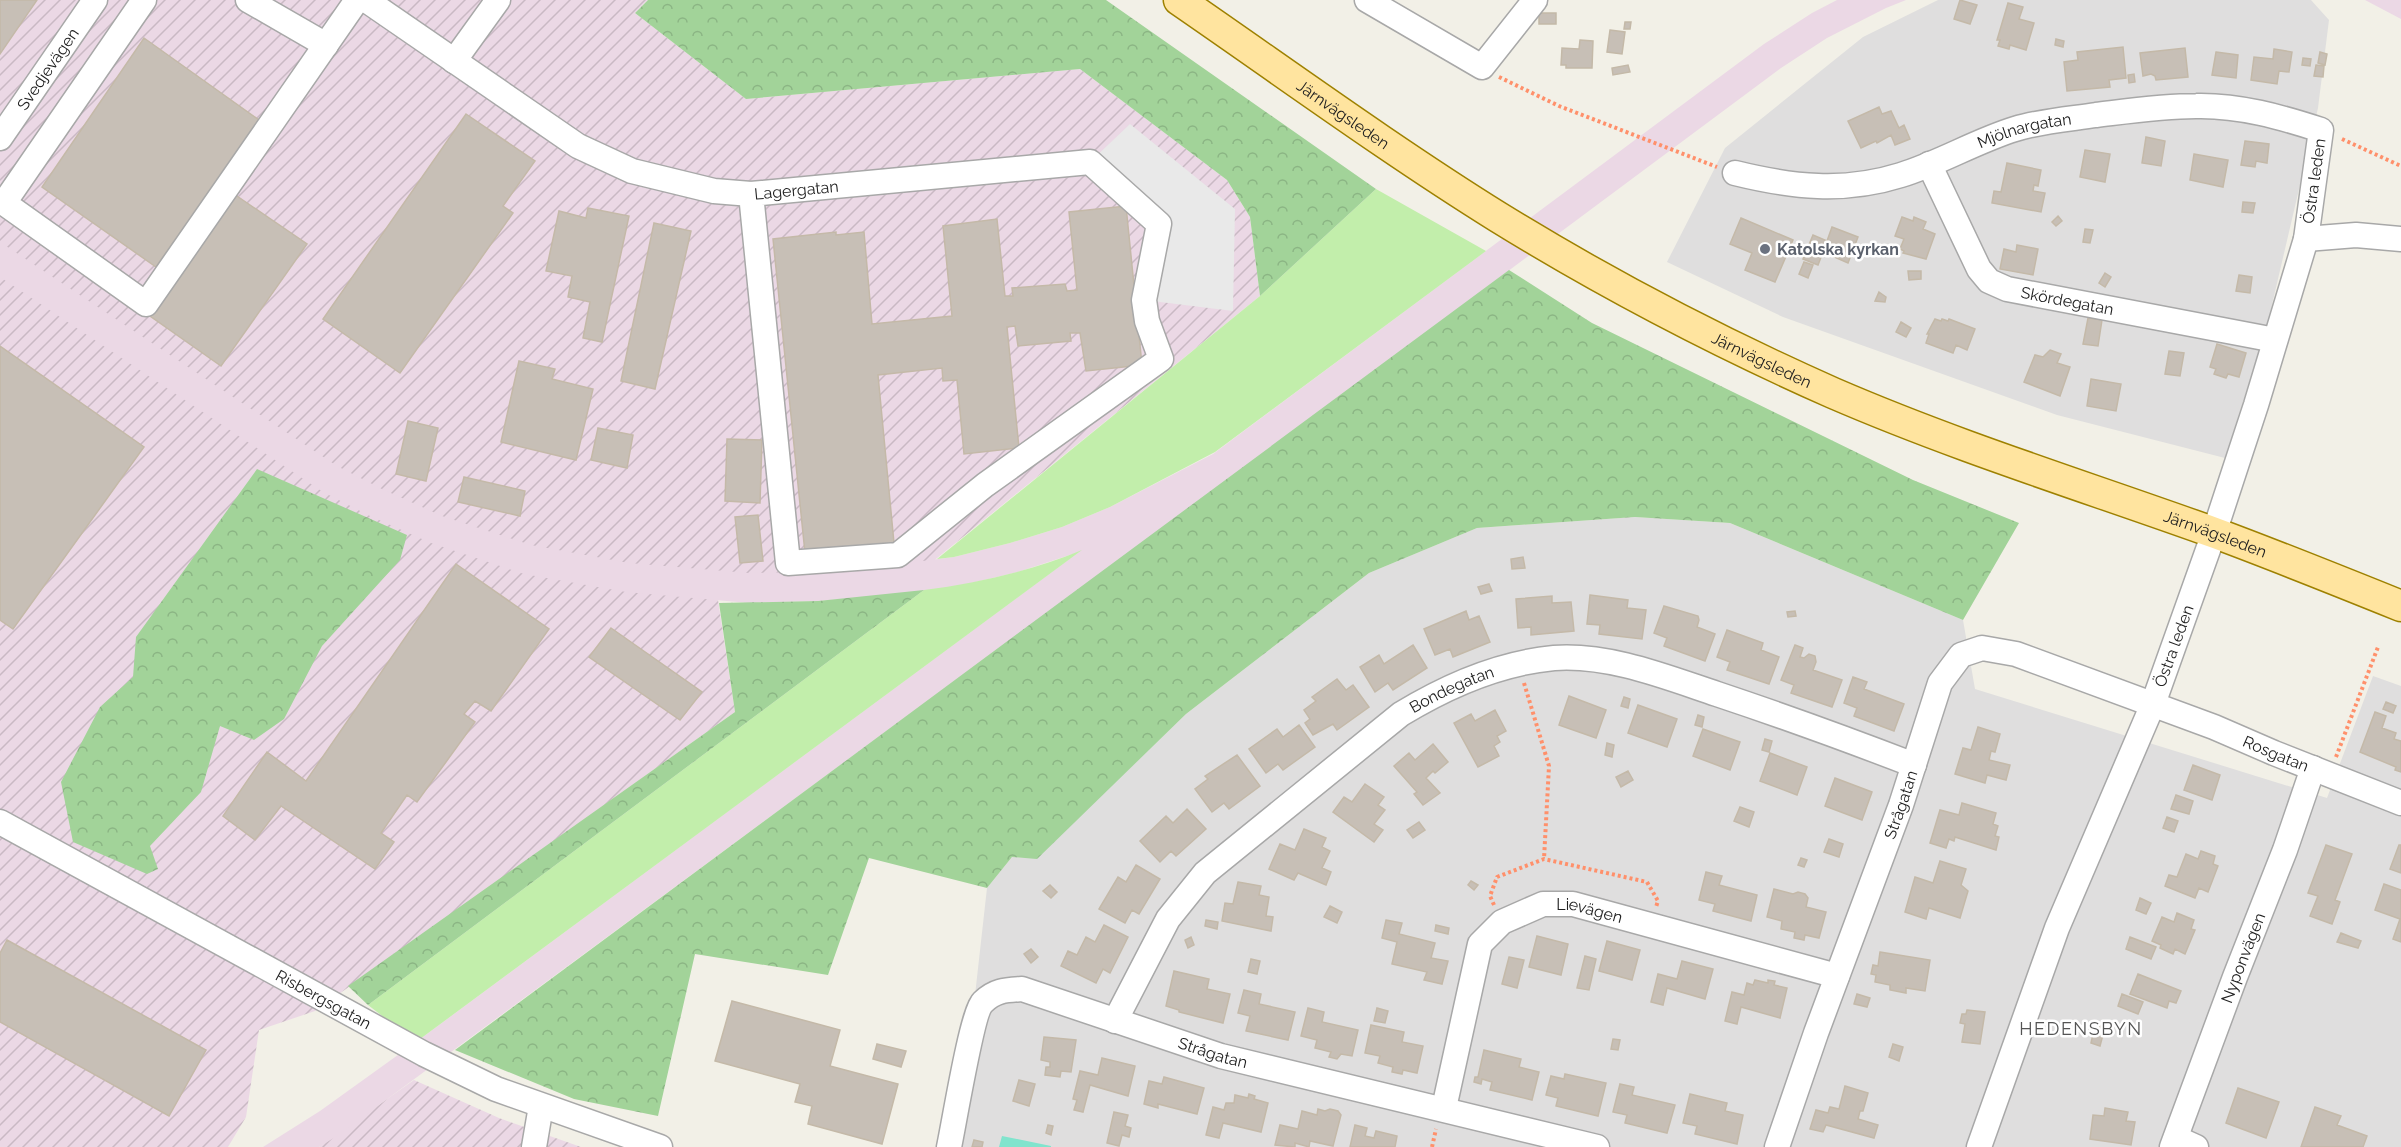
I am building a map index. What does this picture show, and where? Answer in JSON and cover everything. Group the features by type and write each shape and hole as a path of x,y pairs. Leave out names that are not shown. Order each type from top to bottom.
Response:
{"main road":[{"name":"Järnvägsleden","path":"1179,0 1379,139 1495,215 1574,262 1708,333 1834,393 2009,462 2214,533 2401,606"}],"street":[{"name":"Svedjevägen","path":"0,138 95,0"},
{"path":"144,0 4,203 146,304 357,0"},
{"path":"248,0 326,45"},
{"name":"Lagergatan","path":"366,0 578,146 632,171 714,191 751,194 1090,162 1159,224 1144,300 1147,321 1161,359 985,485 898,555 788,563 751,194"},
{"path":"454,61 498,0"},
{"path":"1366,0 1482,67 1535,0"},
{"name":"Mjölnargatan","path":"1735,173 1779,184 1819,187 1862,184 1901,175 2016,128 2050,121 2197,105 2239,108 2284,118 2321,130"},
{"name":"Östra leden","path":"1979,1147 2057,928 2153,704 2214,533 2256,405 2306,238 2321,130"},
{"name":"Skördegatan","path":"1929,164 1979,269 1989,281 2007,289 2275,340"},
{"path":"2306,238 2356,235 2401,239"},
{"name":"Strågatan","path":"1777,1147 1914,765 1940,683 1961,655 1982,648 2016,654 2153,704"},
{"name":"Bondegatan","path":"1115,1022 1168,919 1205,873 1401,714 1437,693 1475,677 1554,658 1593,660 1627,666 1750,705 1914,765"},
{"name":"Rosgatan","path":"2153,704 2401,803"},
{"name":"Nyponvägen","path":"2181,1144 2235,977 2285,850 2321,771"},
{"name":"Risbergsgatan","path":"0,822 424,1054 496,1089 660,1147"},
{"name":"Lievägen","path":"1444,1108 1480,944 1502,922 1543,904 1573,904 1838,976"},
{"name":"Strågatan","path":"949,1147 974,1026 981,1003 999,990 1022,989 1221,1056 1444,1108 1597,1147"},
{"path":"534,1147 541,1106"}],"path":[{"path":"1482,67 1512,85 1701,163"},
{"path":"2321,130 2401,165"},
{"path":"2321,771 2378,647"},
{"path":"1518,665 1549,766 1544,859"}],"shaded area":[{"path":"0,0 648,0 635,13 746,99 1080,69 1227,180 1250,217 1260,296 926,567 715,580 735,712 315,1011 259,1030 246,1117 228,1147 0,1147"},
{"path":"1837,0 1906,0 1827,38 1781,68 1230,478 337,1136 319,1147 263,1147 320,1111 416,1042 1079,552 1018,572 959,586 895,595 818,601 749,603 626,592 524,574 431,543 323,492 0,277 0,242 337,466 442,516 531,545 629,563 749,573 817,572 954,557 1062,527 1110,507 1213,454 1764,44"},
{"path":"1938,0 2311,0 2329,20 2318,108 2267,326 2225,458 2057,415 1783,317 1667,262 1725,148 1863,37"},
{"path":"2365,0 2401,0 2401,19"},
{"path":"1130,124 1235,209 1233,311 1144,300 1159,224 1090,162"},
{"path":"1635,517 1730,523 1963,620 1975,689 2327,798 2373,676 2401,686 2401,1147 958,1147 987,888 1012,857 1037,858 1186,714 1369,573 1477,528"},
{"path":"414,1080 499,1118 581,1147 319,1147"}],"green space":[{"path":"648,0 1106,0 1376,189 1260,296 1250,217 1227,180 1080,69 746,99 635,13"},
{"path":"1376,189 1486,251 1215,452 1110,507 1062,527 1010,543 937,559 1260,296"},
{"path":"1509,270 1592,323 1913,480 2019,523 1963,620 1730,523 1635,517 1477,528 1369,573 1186,714 1037,859 1012,857 987,888 869,858 828,975 695,954 658,1116 574,1099 455,1050"},
{"path":"257,469 407,535 400,560 322,646 284,719 254,740 220,726 201,792 150,846 158,869 147,874 73,842 61,782 100,707 133,677 136,637"},
{"path":"1082,550 416,1042 368,1005 924,590 1004,575"},
{"path":"924,590 368,1005 348,986 735,712 719,603 818,601"},
{"path":"1002,1136 1051,1146 1051,1147 999,1147"}],"building":[{"path":"0,0 37,0 0,54"},
{"path":"1960,0 1977,5 1970,24 1954,19"},
{"path":"2008,3 2023,7 2019,19 2034,23 2026,50 2010,45 2009,49 1998,46 2000,40 1997,40"},
{"path":"1539,13 1556,13 1556,24 1539,24"},
{"path":"1625,22 1631,22 1630,29 1624,29"},
{"path":"1610,30 1625,32 1622,54 1607,52"},
{"path":"144,38 259,120 156,267 42,187"},
{"path":"2056,39 2064,41 2063,47 2055,45"},
{"path":"1580,40 1593,41 1592,68 1566,68 1566,65 1561,65 1562,48 1579,49"},
{"path":"2123,47 2126,78 2109,80 2110,87 2067,91 2064,62 2078,60 2077,52"},
{"path":"2185,48 2188,77 2156,80 2151,74 2143,76 2140,53"},
{"path":"2274,49 2292,52 2289,72 2279,71 2277,84 2251,80 2254,57 2273,59"},
{"path":"2216,52 2238,55 2236,78 2212,75"},
{"path":"2320,52 2327,54 2325,65 2318,63"},
{"path":"2303,58 2311,59 2310,66 2302,65"},
{"path":"1628,65 1630,72 1613,75 1612,68"},
{"path":"2316,65 2324,66 2323,77 2314,76"},
{"path":"2134,74 2135,82 2129,83 2128,75"},
{"path":"1879,107 1882,114 1891,111 1899,128 1904,125 1910,139 1895,145 1891,135 1861,148 1848,121"},
{"path":"466,114 535,161 503,206 513,213 400,373 323,319"},
{"path":"2146,137 2165,141 2161,166 2142,163"},
{"path":"2245,141 2269,144 2267,163 2256,161 2255,167 2241,165"},
{"path":"2085,150 2110,154 2105,182 2080,177"},
{"path":"2194,154 2228,160 2223,187 2190,180"},
{"path":"2007,163 2041,170 2038,186 2034,185 2033,191 2045,193 2041,212 1992,203 1994,191 2001,192"},
{"path":"234,194 307,244 221,366 150,316"},
{"path":"2243,202 2255,203 2253,213 2242,212"},
{"path":"1126,206 1142,365 1086,371 1080,333 1070,333 1071,341 1018,346 1015,326 1007,327 1019,448 964,454 957,380 943,381 942,368 878,375 894,543 805,553 773,239 836,232 836,235 864,232 872,324 952,316 943,226 997,219 1005,296 1013,296 1012,288 1065,284 1067,291 1077,290 1069,212"},
{"path":"588,208 629,216 602,342 583,338 590,302 568,297 572,276 546,271 559,211 586,218"},
{"path":"2058,216 2062,221 2056,226 2052,222"},
{"path":"1902,217 1913,221 1914,217 1926,222 1923,229 1935,234 1926,259 1903,253 1904,251 1900,249 1904,239 1895,236"},
{"name":"Katolska kyrkan","path":"1741,218 1793,240 1775,282 1745,270 1752,253 1730,244"},
{"path":"654,223 691,231 655,389 621,381"},
{"path":"1832,227 1858,237 1848,263 1823,252 1818,265 1803,259 1813,235 1827,241"},
{"path":"2085,229 2093,230 2090,243 2083,242"},
{"path":"2017,245 2038,249 2033,275 2000,269 2004,249 2016,252"},
{"path":"1804,262 1813,265 1808,278 1799,274"},
{"path":"1908,271 1921,271 1921,279 1909,280"},
{"path":"2105,273 2111,277 2105,287 2099,283"},
{"path":"2239,275 2252,277 2250,293 2236,291"},
{"path":"1879,292 1886,297 1885,302 1875,301"},
{"path":"2088,318 2102,320 2098,346 2083,344"},
{"path":"1935,319 1948,321 1949,319 1975,329 1967,350 1956,345 1953,353 1926,343 1929,334 1927,334"},
{"path":"1901,322 1911,328 1906,337 1896,332"},
{"path":"2217,344 2246,353 2239,377 2228,374 2226,378 2214,374 2216,369 2210,367"},
{"path":"0,346 144,447 13,629 0,620"},
{"path":"2050,350 2061,354 2057,363 2070,367 2060,396 2024,382 2035,355 2043,357"},
{"path":"2169,351 2184,353 2180,376 2165,374"},
{"path":"519,361 555,369 552,379 593,389 576,460 501,442"},
{"path":"2091,379 2121,384 2116,411 2087,406"},
{"path":"408,421 438,428 426,481 396,474"},
{"path":"598,428 633,435 627,468 591,460"},
{"path":"727,439 762,440 760,503 725,501"},
{"path":"464,477 525,491 520,516 458,502"},
{"path":"758,515 763,561 740,563 735,517"},
{"path":"1523,557 1525,568 1512,569 1511,559"},
{"path":"456,564 549,629 491,711 475,701 464,714 475,722 417,802 407,795 381,833 394,842 375,869 281,806 255,840 223,816 267,752 306,781"},
{"path":"1489,584 1492,591 1481,594 1478,587"},
{"path":"1590,595 1628,600 1627,608 1646,610 1642,639 1599,634 1600,625 1587,624"},
{"path":"1552,596 1552,603 1571,602 1574,631 1531,635 1531,627 1518,628 1516,599"},
{"path":"1664,606 1698,616 1697,627 1715,634 1705,661 1664,646 1667,638 1654,633"},
{"path":"1466,611 1469,620 1479,616 1490,642 1453,657 1450,649 1435,655 1424,629"},
{"path":"1795,611 1796,616 1788,617 1787,612"},
{"path":"611,628 702,692 680,720 589,657"},
{"path":"1727,630 1763,643 1761,650 1779,657 1769,684 1727,670 1730,662 1717,657"},
{"path":"1413,645 1427,668 1393,690 1388,683 1375,692 1360,667 1379,655 1384,664"},
{"path":"1795,645 1803,648 1800,657 1804,658 1809,654 1815,656 1816,662 1813,670 1842,680 1832,707 1791,693 1794,685 1781,680"},
{"path":"1853,677 1867,682 1864,689 1904,704 1894,731 1854,716 1857,708 1844,703"},
{"path":"1337,679 1346,690 1353,685 1369,707 1337,730 1333,724 1313,735 1305,723 1310,719 1304,710 1316,701 1312,697"},
{"path":"1569,696 1606,710 1596,738 1559,725"},
{"path":"1624,697 1630,699 1628,708 1621,706"},
{"path":"2386,702 2396,706 2393,713 2383,709"},
{"path":"1638,705 1677,719 1667,747 1628,733"},
{"path":"1495,710 1506,731 1497,736 1500,742 1494,746 1499,756 1478,767 1454,723 1471,714 1475,721"},
{"path":"2375,712 2386,716 2382,728 2396,733 2394,739 2401,741 2401,772 2395,770 2396,767 2360,752"},
{"path":"1698,715 1704,717 1702,727 1695,725"},
{"path":"1299,725 1315,747 1283,770 1278,764 1266,773 1249,749 1277,729 1283,737"},
{"path":"1978,727 2000,734 1995,752 1991,751 1989,760 2010,765 2006,780 1987,775 1985,783 1955,774 1963,748 1971,750"},
{"path":"1703,729 1740,742 1730,770 1693,756"},
{"path":"1765,739 1772,741 1769,752 1762,750"},
{"path":"1607,743 1614,745 1612,757 1605,755"},
{"path":"1433,744 1448,762 1426,778 1440,793 1423,805 1414,794 1417,792 1394,766 1409,753 1415,760"},
{"path":"1770,753 1807,767 1797,795 1760,781"},
{"path":"1237,755 1260,786 1229,809 1224,803 1212,812 1195,789 1208,779 1205,776"},
{"path":"2193,765 2220,775 2212,800 2184,790"},
{"path":"1628,771 1633,780 1621,787 1616,777"},
{"path":"1835,778 1872,792 1862,820 1825,806"},
{"path":"1365,784 1384,797 1378,805 1385,810 1374,824 1383,830 1374,842 1333,812 1344,797 1352,802"},
{"path":"2176,795 2193,801 2189,814 2171,809"},
{"path":"1962,803 1996,813 1993,824 1998,826 1995,836 1999,837 1996,850 1955,837 1954,841 1949,839 1946,848 1930,843 1940,810 1959,815"},
{"path":"1740,807 1754,812 1749,827 1734,821"},
{"path":"1187,809 1206,829 1176,856 1171,851 1160,862 1140,841 1166,816 1173,823"},
{"path":"2167,817 2178,821 2174,832 2163,828"},
{"path":"1419,822 1425,830 1413,838 1407,830"},
{"path":"1304,829 1326,838 1322,847 1330,851 1322,868 1331,872 1326,885 1298,873 1294,880 1269,869 1280,844 1295,850"},
{"path":"1829,839 1843,844 1839,857 1824,852"},
{"path":"2326,845 2352,854 2335,900 2340,902 2332,924 2310,916 2318,896 2308,893"},
{"path":"2399,845 2401,845 2401,873 2390,869"},
{"path":"2201,851 2215,856 2213,864 2218,866 2208,892 2199,888 2195,898 2165,886 2169,875 2177,877 2186,854 2198,859"},
{"path":"1801,858 1807,860 1804,867 1798,865"},
{"path":"1940,861 1966,869 1961,885 1968,891 1960,918 1929,908 1926,919 1905,912 1915,877 1933,883"},
{"path":"1136,865 1160,879 1139,914 1132,910 1125,923 1099,909 1118,877 1126,882"},
{"path":"1706,872 1722,876 1719,885 1757,895 1751,921 1713,911 1715,904 1699,900"},
{"path":"1471,881 1478,885 1474,890 1468,885"},
{"path":"1238,882 1261,886 1259,895 1269,897 1266,916 1273,917 1271,931 1222,921 1225,903 1233,904"},
{"path":"2384,884 2401,890 2401,942 2393,939 2400,919 2375,910"},
{"path":"1050,885 1057,892 1051,898 1043,891"},
{"path":"1774,889 1793,894 1798,892 1805,894 1808,898 1806,907 1826,912 1819,938 1805,935 1804,940 1794,938 1795,932 1781,929 1782,921 1767,917"},
{"path":"2140,898 2151,903 2146,914 2136,910"},
{"path":"1330,906 1342,912 1337,923 1324,917"},
{"path":"2177,913 2194,920 2191,929 2195,930 2185,954 2175,949 2173,954 2152,941 2162,917 2174,922"},
{"path":"1206,920 1218,922 1217,929 1205,926"},
{"path":"1386,920 1402,923 1399,934 1435,943 1431,958 1448,961 1442,984 1424,980 1427,972 1392,964 1397,942 1382,938"},
{"path":"1104,925 1128,937 1110,973 1103,969 1096,983 1061,966 1068,951 1077,955 1086,937 1095,942"},
{"path":"1436,925 1449,928 1448,934 1435,931"},
{"path":"2341,933 2361,941 2358,948 2337,942"},
{"path":"1537,936 1568,944 1561,975 1529,967"},
{"path":"1191,937 1194,945 1188,948 1185,940"},
{"path":"2130,937 2156,947 2151,959 2126,949"},
{"path":"7,940 206,1050 169,1116 0,1022 0,953"},
{"path":"1607,941 1640,950 1632,980 1599,971"},
{"path":"1031,949 1038,957 1031,963 1024,954"},
{"path":"1880,952 1930,960 1925,991 1906,988 1906,993 1890,990 1890,985 1875,982 1876,975 1871,974 1873,965 1878,966"},
{"path":"1585,956 1596,959 1589,990 1577,988"},
{"path":"1509,957 1524,960 1517,988 1502,984"},
{"path":"1251,959 1260,961 1257,974 1248,972"},
{"path":"1682,961 1713,969 1705,999 1667,988 1663,1005 1651,1002 1658,974 1677,979"},
{"path":"1174,971 1209,979 1207,989 1230,994 1223,1023 1179,1012 1179,1010 1166,1006"},
{"path":"2138,974 2181,991 2176,1003 2169,1001 2167,1008 2130,994"},
{"path":"1755,980 1768,983 1768,980 1775,981 1774,985 1787,988 1780,1018 1741,1007 1737,1024 1725,1021 1732,992 1744,995 1747,983 1753,985"},
{"path":"1244,990 1261,994 1259,1004 1295,1012 1288,1040 1246,1031 1250,1016 1238,1013"},
{"path":"1857,994 1870,998 1867,1007 1854,1004"},
{"path":"2122,994 2143,1002 2138,1014 2118,1006"},
{"path":"732,1001 840,1030 830,1066 898,1084 882,1144 808,1124 812,1106 795,1102 800,1084 715,1061"},
{"path":"1308,1008 1324,1012 1322,1022 1358,1030 1352,1056 1341,1054 1337,1059 1329,1057 1331,1052 1315,1048 1317,1040 1301,1036"},
{"path":"1377,1008 1388,1011 1385,1023 1374,1021"},
{"path":"1967,1010 1985,1012 1980,1044 1962,1042 1965,1024 1960,1023 1962,1014 1966,1014"},
{"path":"1371,1025 1404,1032 1402,1042 1423,1046 1417,1073 1403,1070 1402,1074 1392,1072 1393,1067 1378,1063 1380,1056 1365,1053"},
{"path":"2095,1025 2105,1027 2100,1046 2091,1043"},
{"path":"1044,1037 1076,1040 1071,1072 1061,1071 1060,1077 1045,1075 1046,1067 1050,1067 1050,1062 1041,1060"},
{"path":"1613,1039 1620,1040 1618,1050 1611,1049"},
{"path":"877,1044 906,1051 901,1067 873,1059"},
{"path":"1893,1044 1903,1047 1899,1061 1889,1057"},
{"path":"1484,1050 1521,1059 1519,1067 1539,1072 1532,1100 1490,1090 1492,1082 1482,1079 1481,1084 1474,1082 1475,1077 1478,1077"},
{"path":"1102,1058 1135,1066 1128,1096 1090,1085 1083,1112 1074,1110 1077,1100 1073,1099 1080,1071 1098,1075"},
{"path":"1565,1074 1606,1083 1598,1116 1556,1106 1558,1098 1546,1095 1551,1076 1564,1079"},
{"path":"1164,1077 1204,1088 1197,1114 1158,1104 1158,1108 1144,1104 1149,1081 1162,1084"},
{"path":"1019,1080 1035,1084 1029,1106 1013,1101"},
{"path":"1620,1084 1634,1087 1632,1095 1675,1105 1667,1133 1625,1123 1627,1115 1613,1112"},
{"path":"1845,1086 1868,1093 1858,1119 1878,1125 1874,1138 1826,1125 1823,1132 1810,1129 1816,1110 1828,1113 1830,1107 1839,1109"},
{"path":"2238,1088 2279,1102 2266,1138 2226,1123"},
{"path":"1249,1094 1255,1096 1254,1099 1268,1103 1261,1132 1223,1123 1219,1138 1206,1135 1213,1107 1224,1110 1226,1103 1234,1103 1235,1095 1248,1098"},
{"path":"1690,1094 1727,1103 1725,1111 1743,1115 1737,1144 1695,1134 1697,1126 1683,1123"},
{"path":"2315,1107 2341,1116 2337,1125 2367,1136 2363,1147 2301,1147"},
{"path":"2105,1108 2128,1112 2126,1121 2135,1122 2131,1145 2090,1139 2093,1115 2104,1116"},
{"path":"1318,1109 1338,1111 1341,1115 1333,1146 1310,1141 1309,1147 1295,1143 1295,1147 1275,1145 1280,1125 1298,1129 1302,1111 1317,1115"},
{"path":"1114,1112 1128,1115 1125,1126 1131,1128 1129,1137 1122,1135 1119,1146 1107,1143"},
{"path":"1048,1125 1053,1126 1051,1135 1046,1133"},
{"path":"1355,1125 1367,1128 1365,1136 1374,1138 1376,1131 1397,1136 1395,1147 1350,1147"},
{"path":"974,1140 983,1142 982,1147 972,1147"}],"place":[{"name":"Katolska kyrkan","path":"1765,249"}],"district":[{"name":"HEDENSBYN","path":"2081,1028"}]}
